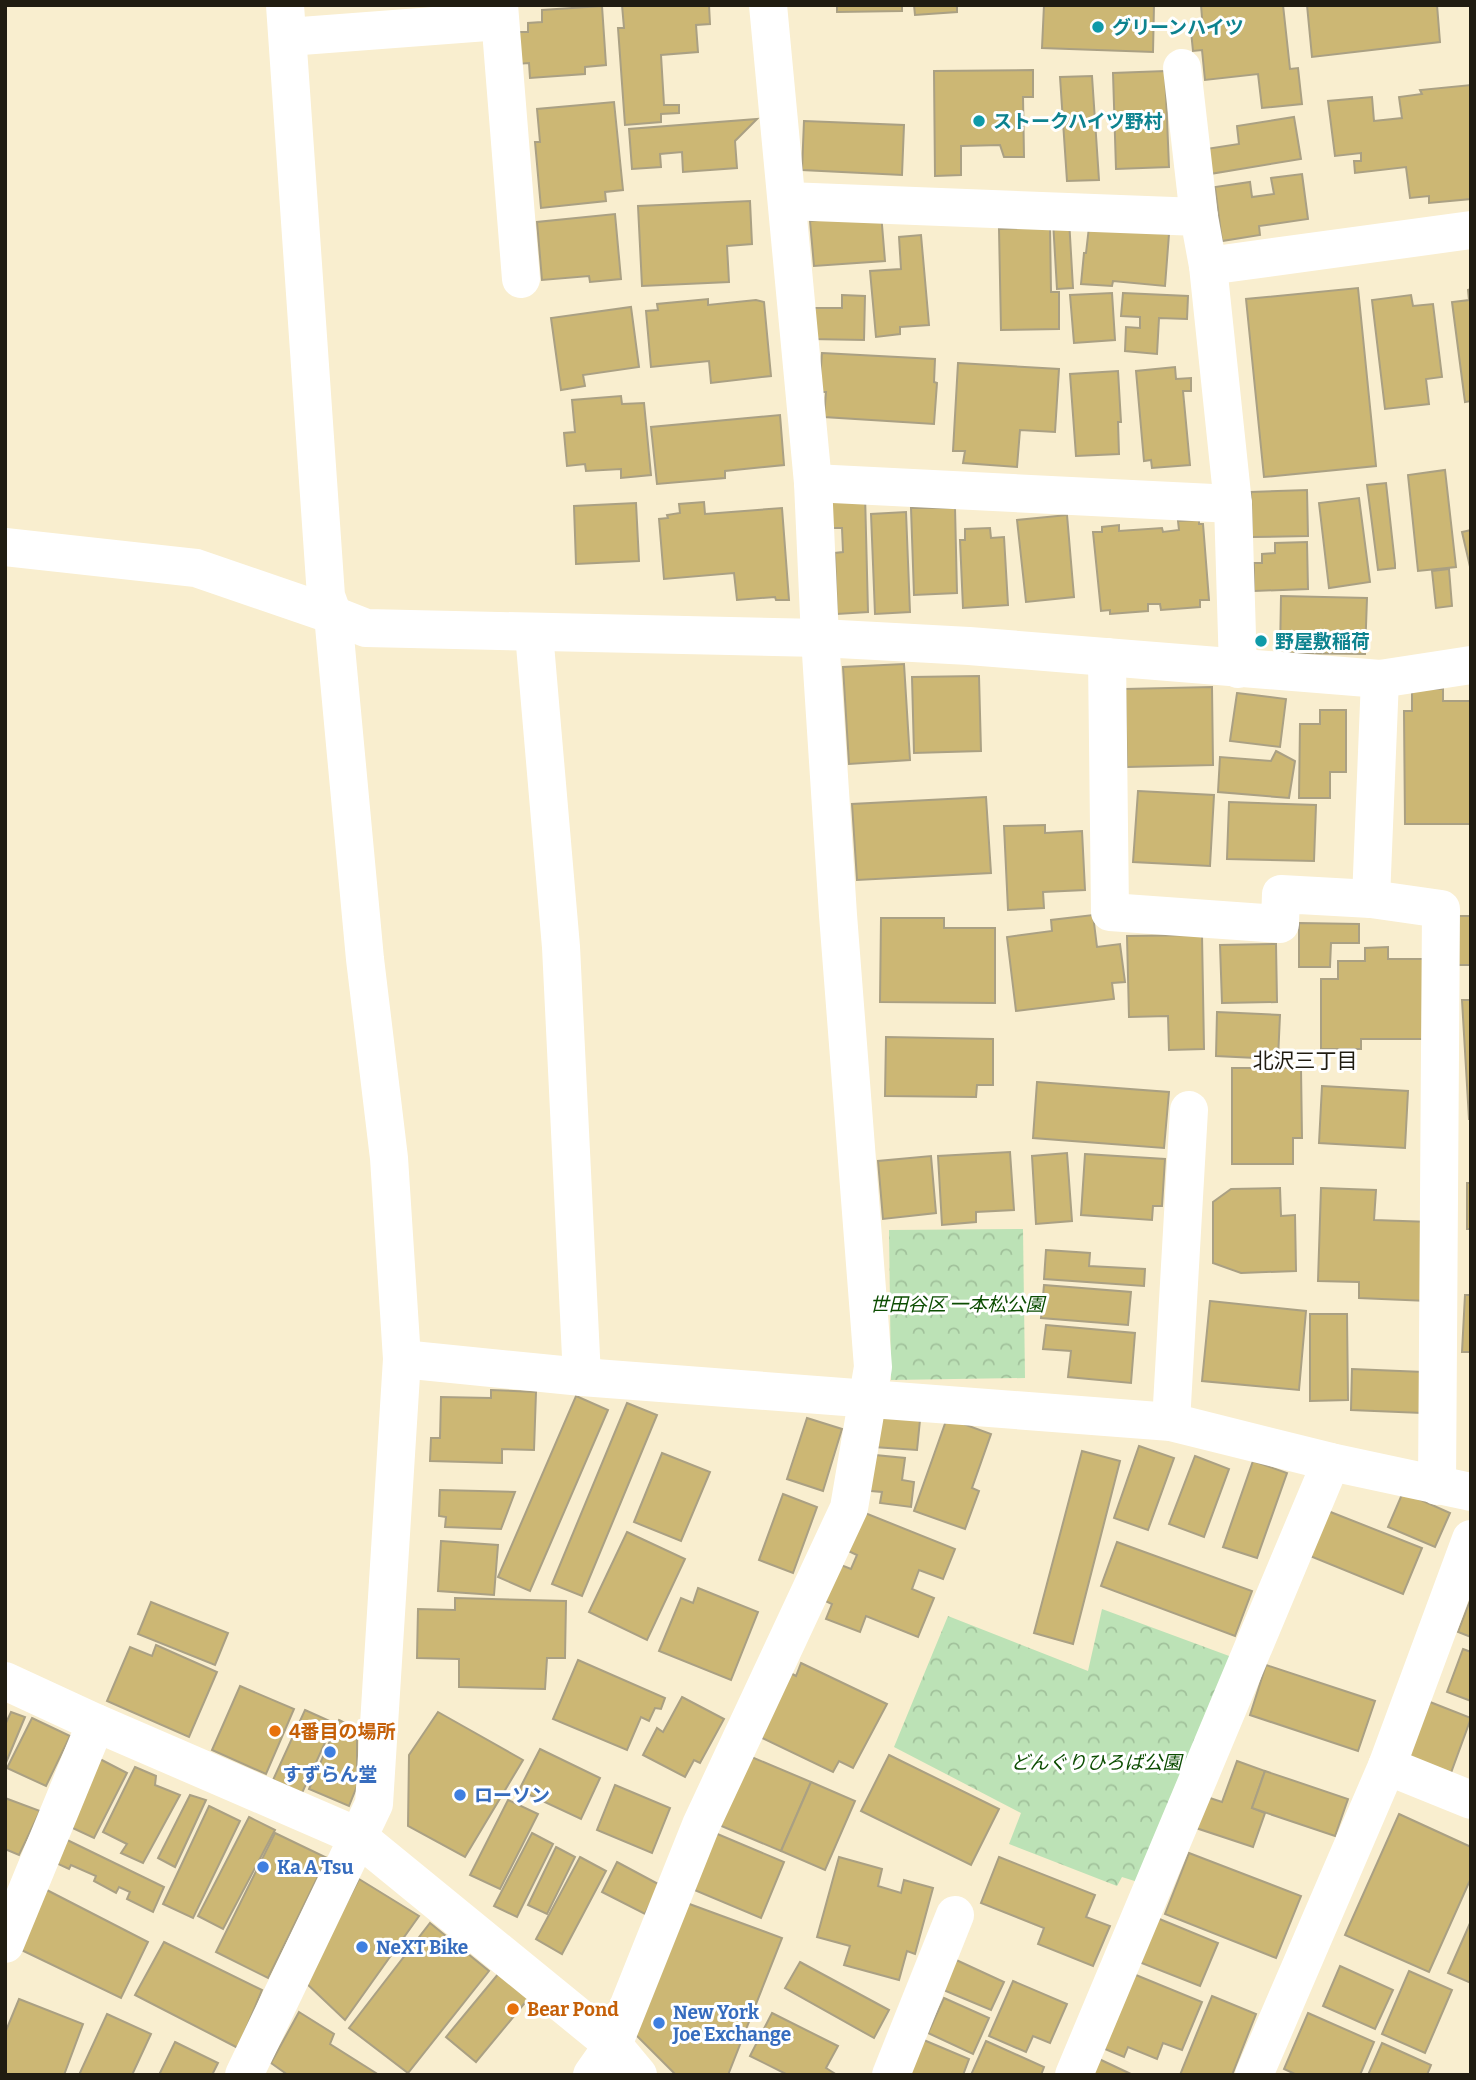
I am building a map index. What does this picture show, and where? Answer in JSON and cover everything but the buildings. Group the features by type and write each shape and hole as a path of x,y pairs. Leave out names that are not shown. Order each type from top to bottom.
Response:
{"street":[{"path":"602,2060 701,1825 849,1508 873,1367 838,915 813,484 768,5"},
{"path":"244,2075 373,1804 402,1359 389,1158 365,959 333,615 326,596 286,21 500,13 521,279"},
{"path":"1182,68 1199,217 1208,266 1233,503 1238,668"},
{"path":"787,201 1199,217"},
{"path":"1208,266 1471,230"},
{"path":"813,484 1233,503"},
{"path":"5,547 196,568 366,628 820,638 969,646 1380,679 1471,666"},
{"path":"534,632 561,947 582,1377"},
{"path":"402,1359 582,1377 1171,1422 1454,1489 1441,909 1371,899 1281,894 1280,924 1110,912 1107,657"},
{"path":"1371,899 1380,679"},
{"path":"1171,1422 1189,1110"},
{"path":"1073,2075 1331,1462"},
{"path":"1254,2075 1387,1766 1471,1539"},
{"path":"5,1681 357,1836 602,2060 638,2075"},
{"path":"5,1944 96,1723"},
{"path":"1387,1766 1471,1800"},
{"path":"891,2075 955,1915"}],"green space":[{"name":"世田谷区 一本松公園","path":"1023,1229 1025,1378 891,1380 889,1230"},
{"name":"どんぐりひろば公園","path":"1102,1609 1240,1660 1144,1884 1122,1877 1117,1886 1009,1844 1021,1813 894,1747 948,1616 1088,1671"}],"place":[{"name":"グリーンハイツ","path":"1098,27"},
{"name":"ストークハイツ野村","path":"979,121"},
{"name":"野屋敷稲荷","path":"1261,641"},
{"name":"4番目の場所","path":"275,1731"},
{"name":"すずらん堂","path":"330,1752"},
{"name":"ローソン","path":"460,1795"},
{"name":"Ka A Tsu","path":"263,1867"},
{"name":"NeXT Bike","path":"362,1947"},
{"name":"Bear Pond","path":"513,2009"},
{"name":"New York Joe Exchange","path":"659,2023"}],"district":[{"name":"北沢三丁目","path":"1305,1061"}]}
